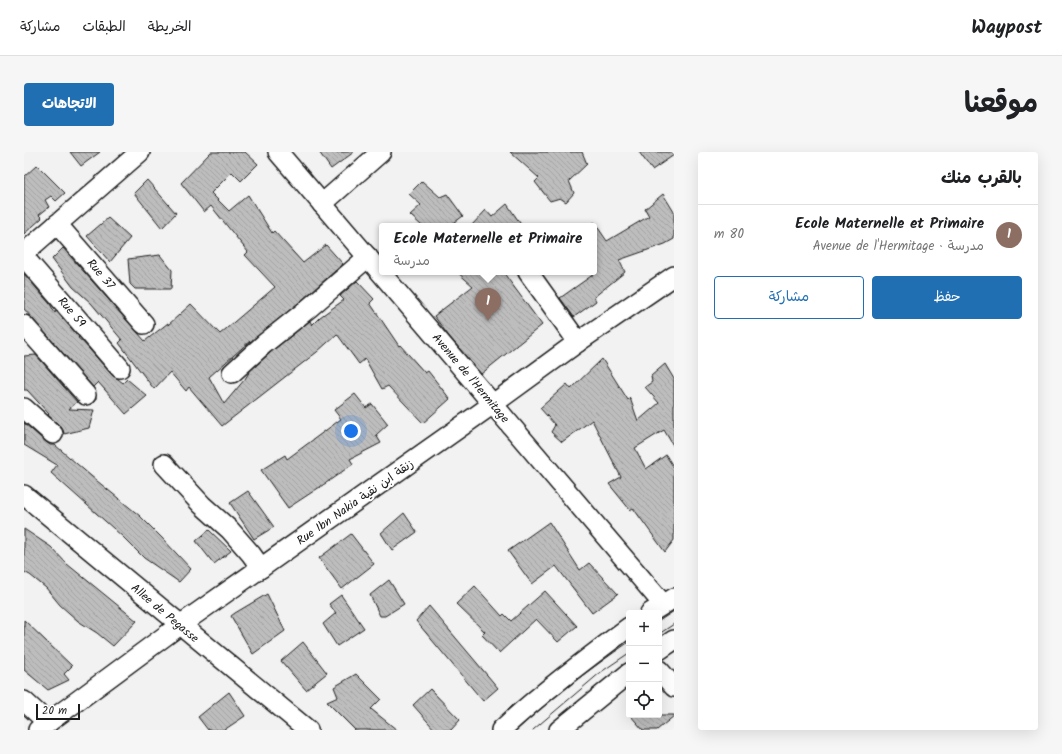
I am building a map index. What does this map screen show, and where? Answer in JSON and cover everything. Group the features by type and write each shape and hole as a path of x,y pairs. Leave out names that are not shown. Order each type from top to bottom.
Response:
{"street":[{"path":"24,253 140,152"},
{"name":"Avenue de l'Hermitage","path":"278,152 379,270"},
{"path":"322,204 381,152"},
{"name":"Rue 37","path":"57,224 144,324"},
{"name":"Rue 59","path":"24,257 120,368"},
{"path":"232,373 264,344 309,308 368,257"},
{"name":"Avenue de l'Hermitage","path":"383,275 662,605"},
{"path":"530,275 578,342"},
{"name":"Rue Ibn Nakia زنقة ابن نقية","path":"43,726 180,625 493,404 578,342 674,276"},
{"path":"24,325 86,395"},
{"path":"24,408 53,434"},
{"path":"164,464 202,505 230,530 261,568"},
{"name":"Allee de Pegasse","path":"24,495 308,730"},
{"path":"501,730 556,682 626,629"},
{"path":"662,648 674,640"},
{"path":"662,674 674,688"},
{"path":"559,730 626,675"},
{"path":"24,701 43,726"}],"building":[{"path":"70,152 100,152 81,166"},
{"path":"211,152 245,152 258,164 241,181 232,172 211,193 229,211 248,195 272,233 274,231 303,263 326,245 343,264 209,377 224,404 250,371 310,321 312,325 320,317 344,300 340,296 357,281 374,299 370,303 399,346 400,345 425,373 428,371 450,399 423,423 388,386 382,389 365,359 359,364 337,334 317,352 222,426 189,387 186,391 170,372 154,389 119,343 122,340 91,303 73,287 52,259 63,248 145,341 168,323 168,325 191,304 220,334 275,287 245,255 248,252 211,206 204,212 181,183"},
{"path":"319,152 354,152 331,169"},
{"path":"510,152 582,152 587,164 569,181 574,193 566,202 560,198 550,201 535,182 539,178"},
{"path":"639,152 674,152 674,155 652,170"},
{"path":"37,165 65,193 56,201 51,196 45,200 49,207 39,215 42,218 24,234 24,177"},
{"path":"147,180 176,213 162,228 134,193"},
{"path":"422,181 440,197 447,194 463,216 454,223 419,223 410,215 421,205 409,194"},
{"path":"663,194 674,212 674,239 665,244 619,260 625,272 594,297 596,301 574,317 560,298 593,275 597,275 597,226 607,241 649,216 645,209"},
{"path":"507,204 520,223 474,223 486,210 492,217"},
{"path":"108,218 130,238 110,262 87,236"},
{"path":"160,255 172,270 171,289 135,289 130,284 128,259"},
{"path":"24,274 50,304 55,313 56,311 79,337 78,338 112,375 123,383 127,379 147,396 126,414 98,382 93,387 24,309"},
{"path":"460,275 505,275 542,325 481,374 434,316 473,286"},
{"path":"36,355 77,402 69,409 94,410 89,428 64,434 60,426 48,415 49,414 27,390 24,390 24,356"},
{"path":"602,359 628,400 630,398 638,421 659,403 645,387 652,382 651,376 665,364 674,379 674,447 664,430 635,448 646,469 666,455 674,468 674,540 665,552 633,508 630,510 609,484 621,477 592,420 562,442 551,432 555,425 540,408 567,384 571,389"},
{"path":"355,394 366,408 372,404 388,424 376,435 381,443 350,459 353,464 288,508 261,470 285,455 287,459 341,419 334,410"},
{"path":"24,423 50,445 55,445 140,516 162,538 191,569 179,582 144,558 123,537 51,473 57,465 24,445"},
{"path":"248,491 274,527 254,539 230,503"},
{"path":"404,513 417,532 392,550 381,533"},
{"path":"549,522 580,570 589,563 618,594 592,613 556,566 532,584 508,551"},
{"path":"24,529 51,547 67,564 137,621 113,646 97,633 78,621 60,605 46,588 24,572"},
{"path":"209,530 231,551 214,564 196,541"},
{"path":"351,534 374,564 342,589 319,558"},
{"path":"389,580 404,604 385,616 380,616 370,595"},
{"path":"475,586 502,616 504,614 511,621 545,591 577,626 558,642 536,619 499,653 482,635 485,632 456,604"},
{"path":"267,594 285,631 253,654 231,616"},
{"path":"341,595 364,628 337,646 323,624 336,613 329,604"},
{"path":"429,606 498,688 483,701 416,621"},
{"path":"24,620 72,666 64,674 69,680 48,690 24,670"},
{"path":"303,642 327,673 306,690 281,661"},
{"path":"356,674 381,699 371,709 397,730 355,730 327,702 338,697 334,687"},
{"path":"430,689 460,720 451,730 435,730 413,705"},
{"path":"229,692 245,716 224,730 208,730 198,717"},
{"path":"662,715 674,715 657,730 643,730 633,718 662,718"}],"tram line":[{"path":"662,619 674,611"},
{"path":"662,632 674,624"},
{"path":"517,730 544,706 600,662 626,644"},
{"path":"533,730 601,672 626,655"}],"place":[{"name":"Ecole Maternelle et Primaire","path":"488,321"}]}
